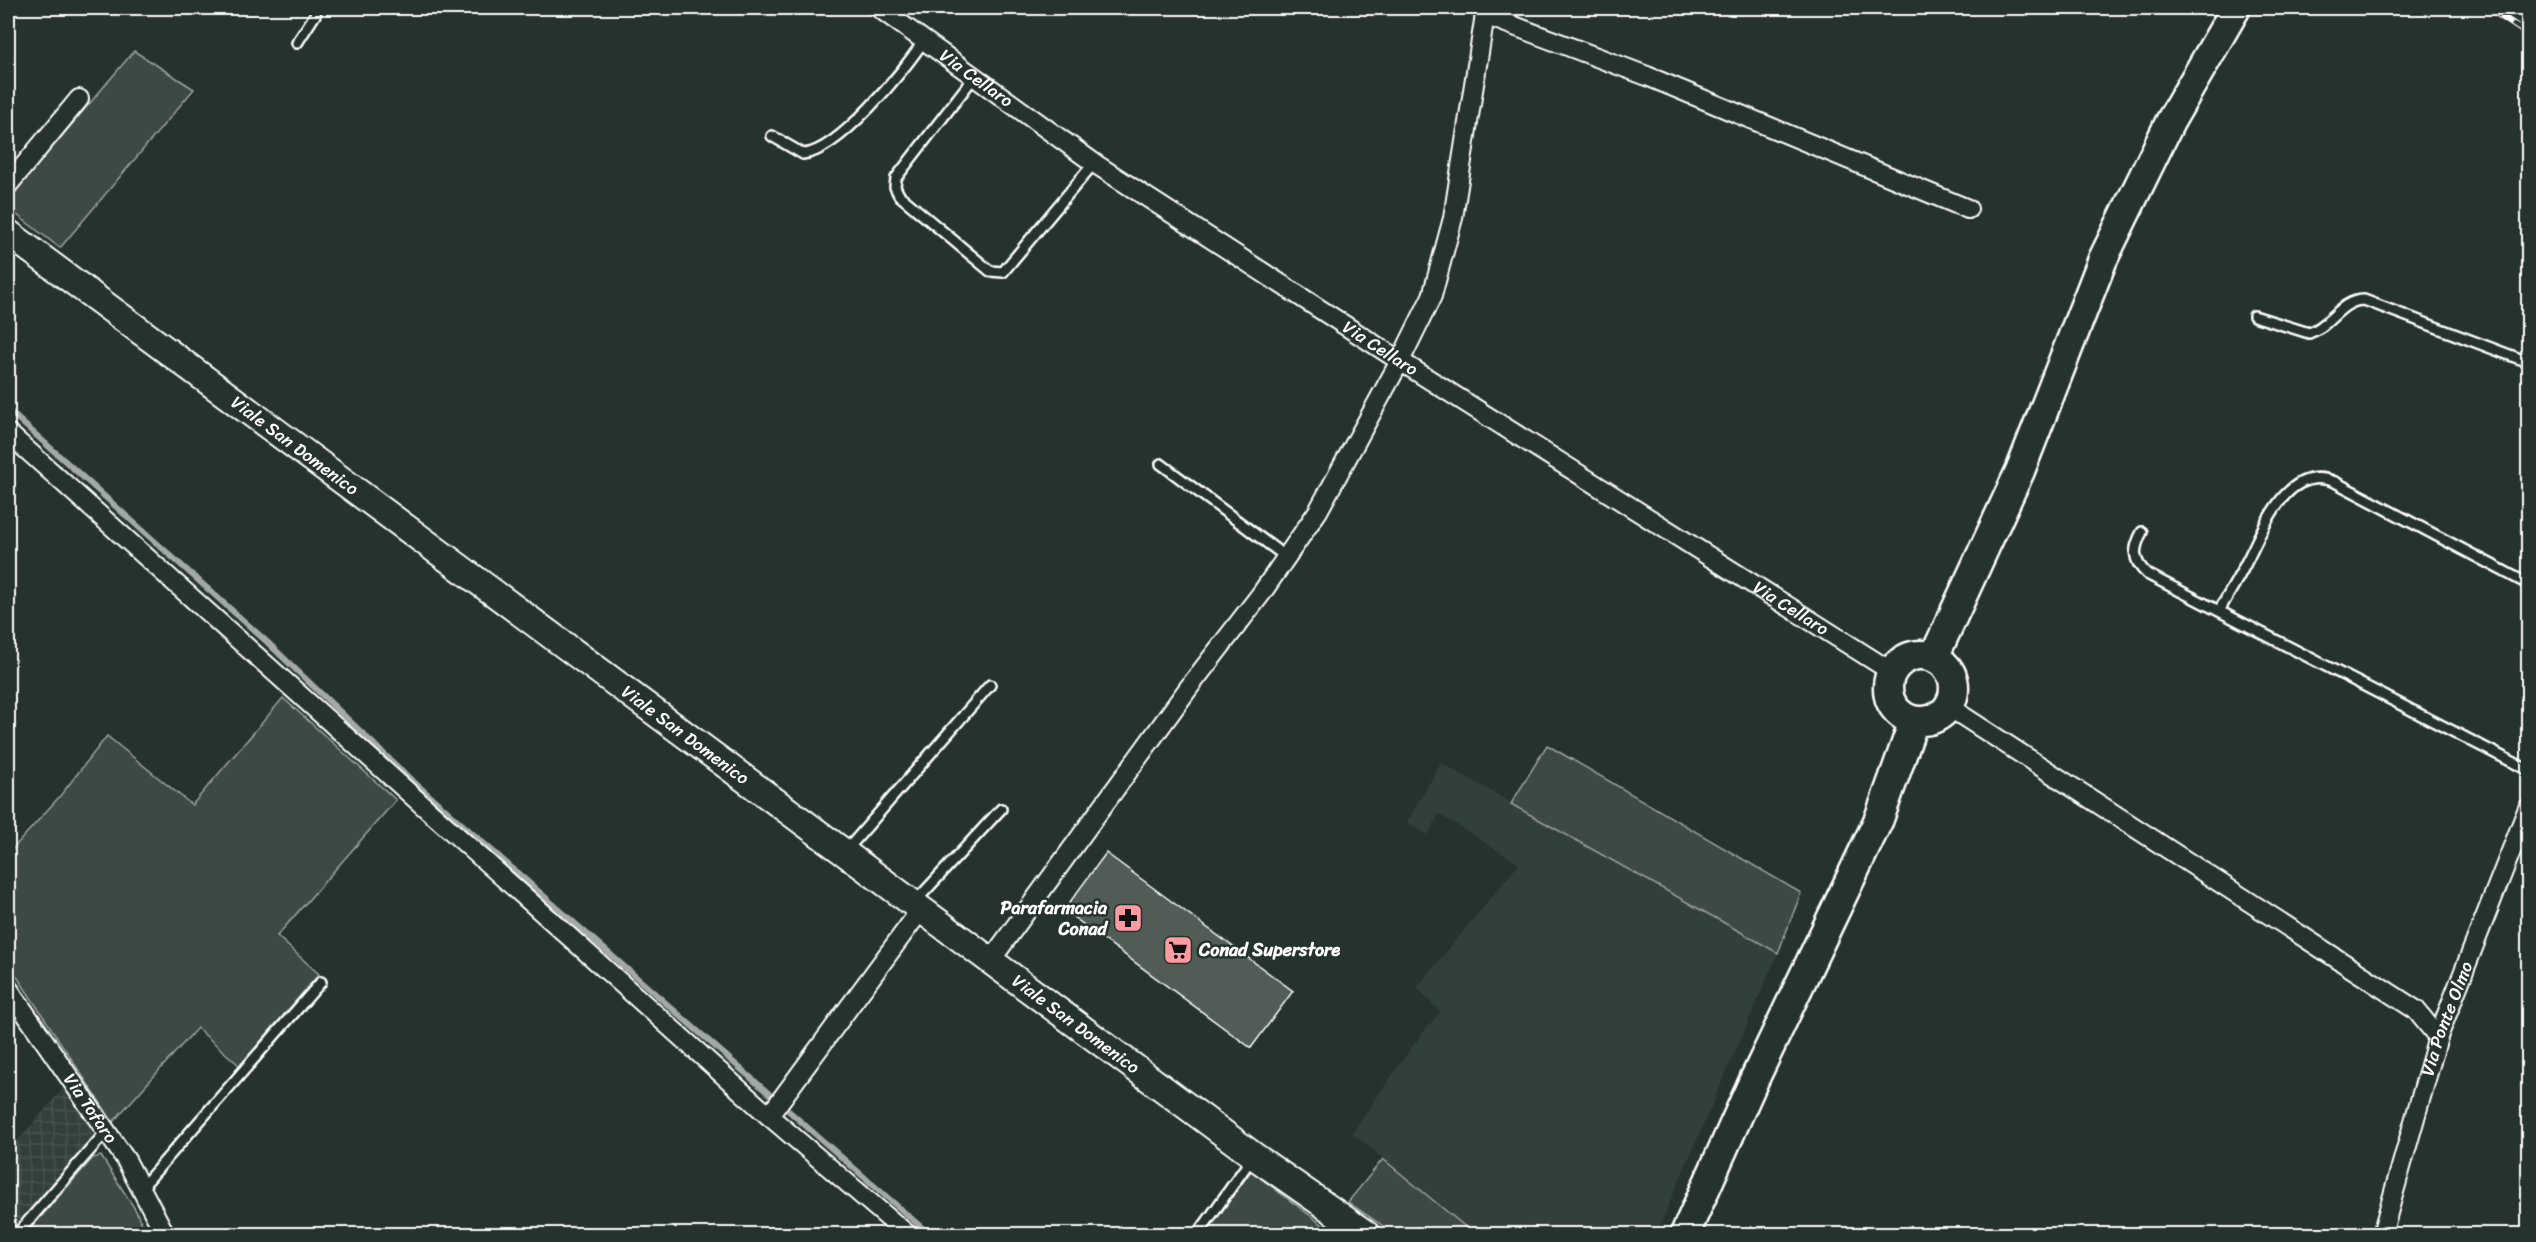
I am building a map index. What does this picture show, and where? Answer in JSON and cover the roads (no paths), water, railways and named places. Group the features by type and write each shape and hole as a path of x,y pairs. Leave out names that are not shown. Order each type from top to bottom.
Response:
{"main road":[{"path":"1934,657 2020,471 2103,258 2170,122 2236,8"},
{"name":"Viale San Domenico","path":"8,233 1254,1156 1366,1234"},
{"path":"1915,655 1934,657 1949,670 1953,679 1953,698 1949,707 1934,719 1914,721 1897,710 1891,702 1889,681 1892,672 1906,658 1915,655"},
{"path":"1685,1234 1754,1080 1879,819 1914,721"}],"street":[{"name":"Via Cellaro","path":"879,8 1094,163 1400,361 1892,672"},
{"path":"991,960 1318,511 1400,361 1432,296 1454,218 1486,11 1968,209"},
{"path":"8,185 80,99"},
{"path":"8,433 776,1106 907,1234"},
{"path":"1949,707 2416,1010 2438,1037"},
{"name":"Via Ponte Olmo","path":"2382,1234 2438,1037 2529,808"},
{"path":"776,1106 918,906"},
{"name":"Via Tofaro","path":"8,988 142,1187 165,1234"}],"lane":[{"path":"297,44 315,15 316,8"},
{"path":"772,136 803,154 821,150 875,101 912,60 924,40"},
{"path":"974,77 897,178 895,187 899,195 990,271 1003,272 1094,163"},
{"path":"2254,316 2309,333 2326,325 2347,303 2364,300 2529,362"},
{"path":"1161,464 1286,557"},
{"path":"2219,611 2277,504 2305,481 2316,478 2335,482 2529,584"},
{"path":"2142,532 2134,555 2138,565 2147,574 2529,770"},
{"path":"845,852 990,685"},
{"path":"918,906 1001,809"},
{"path":"142,1187 321,982"},
{"path":"17,1234 105,1133"},
{"path":"1198,1234 1254,1156"}],"waterway":[{"path":"8,410 266,641 408,777 929,1234"}],"railway":[{"path":"2489,8 2528,34"}],"place":[{"name":"Parafarmacia Conad","path":"1128,918"},
{"name":"Conad Superstore","path":"1178,950"}]}
